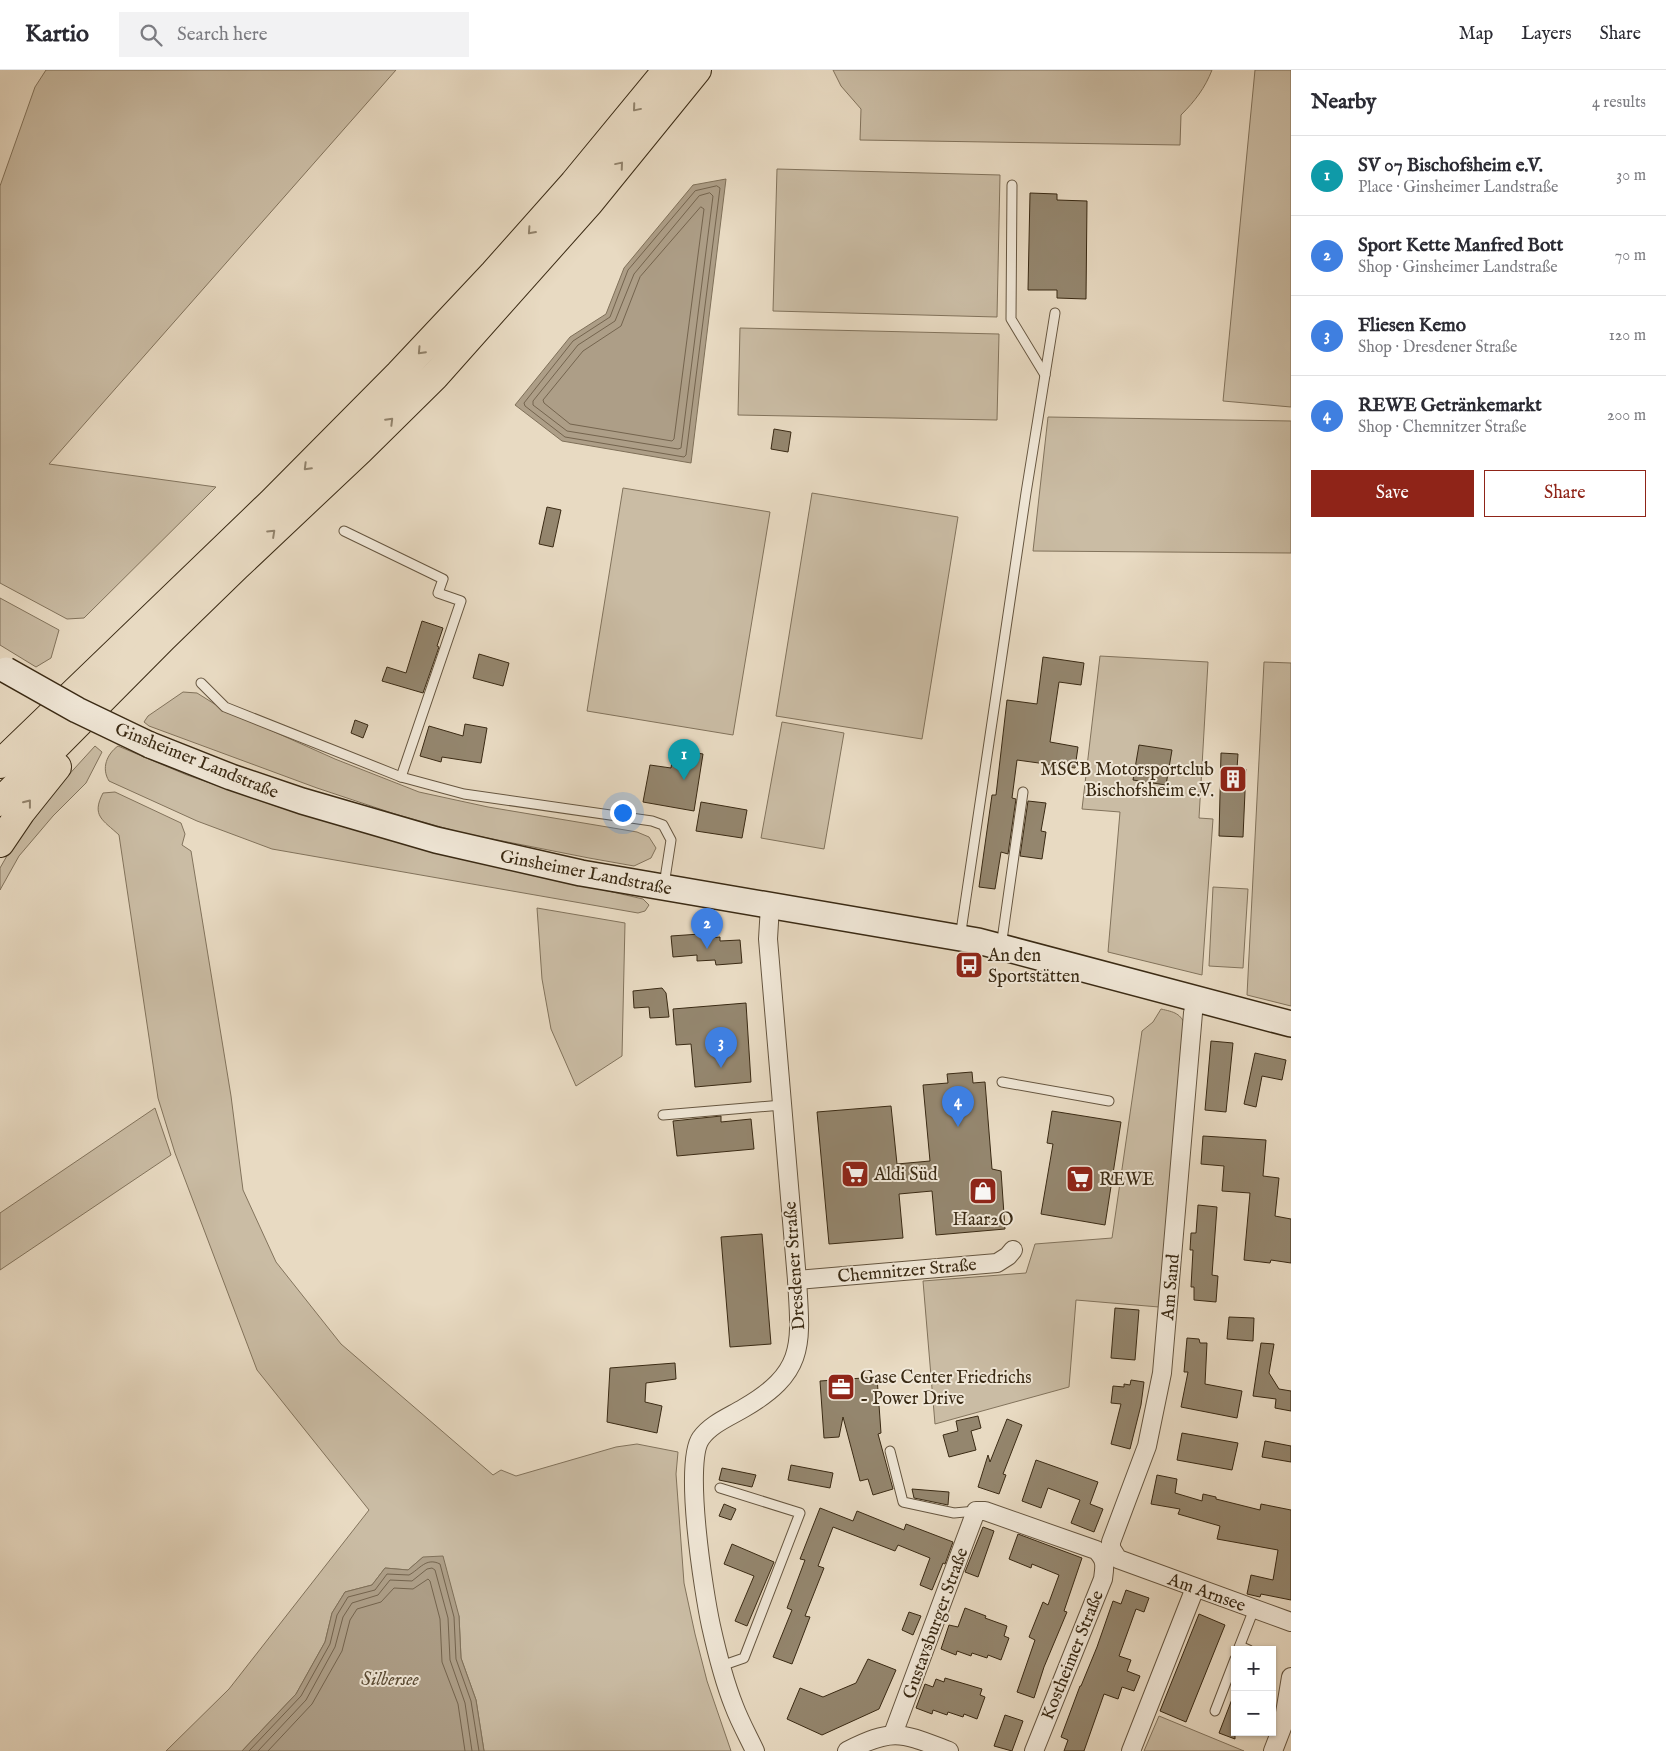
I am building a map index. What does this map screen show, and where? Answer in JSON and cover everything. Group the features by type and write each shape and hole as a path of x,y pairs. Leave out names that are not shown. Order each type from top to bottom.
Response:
{"highway":[{"path":"0,764 271,503 399,374 494,273 568,190 667,70"},
{"path":"0,802 236,567 435,376 589,203 697,70"},
{"path":"0,843 21,812 60,762 189,625 236,567"}],"main road":[{"name":"Ginsheimer Landstraße","path":"3,668 77,710 150,745 231,777 302,801 436,840 581,873 960,938 1001,947 1291,1024"}],"street":[{"name":"Dresdener Straße","path":"755,1751 734,1707 711,1625 699,1545 694,1468 697,1445 700,1440 713,1426 750,1404 779,1382 789,1370 798,1346 800,1324 797,1280 768,939 770,906"},
{"name":"Am Sand","path":"1124,1562 1113,1554 1111,1542 1148,1446 1162,1373 1196,999"},
{"name":"Chemnitzer Straße","path":"797,1280 997,1263 1008,1256 1013,1250"},
{"name":"Kostheimer Straße","path":"976,1511 985,1511 1096,1550 1103,1557 1105,1567 1103,1579 1034,1751"},
{"name":"Gustavsburger Straße","path":"893,1734 976,1511"},
{"name":"Am Arnsee","path":"1124,1562 1291,1622"},
{"path":"1131,1751 1195,1588"},
{"path":"1273,1751 1283,1725 1291,1677"},
{"path":"847,1751 873,1738 893,1734 908,1736 949,1751"}],"lane":[{"path":"1012,184 1011,319 1044,375"},
{"path":"960,938 1006,624 1055,313"},
{"path":"344,531 443,579 438,593 461,601 401,777"},
{"path":"201,683 225,706 401,777 464,794 652,821 663,825 671,840 664,887"},
{"path":"1001,947 1023,792"},
{"path":"1002,1082 1109,1101"},
{"path":"663,1115 782,1105"},
{"path":"890,1451 903,1502 954,1513 976,1511"},
{"path":"720,1488 800,1513 744,1658 722,1666"},
{"path":"1240,1646 1254,1609"},
{"path":"1215,1712 1231,1670"}],"shaded area":[{"path":"46,70 396,70 49,464 216,487 84,618 67,619 0,583 0,186 35,87"},
{"path":"833,70 1212,70 1199,94 1181,115 1180,145 860,140 861,109 841,86"},
{"path":"1255,70 1291,70 1291,407 1223,401"},
{"path":"777,169 1000,175 997,317 773,311"},
{"path":"740,328 999,334 997,420 738,415"},
{"path":"1048,417 1291,421 1291,553 1033,551"},
{"path":"623,488 770,512 733,735 587,711"},
{"path":"812,493 958,517 922,739 776,716"},
{"path":"0,598 59,630 51,658 36,667 0,645"},
{"path":"1100,656 1208,662 1199,818 1213,819 1202,975 1108,952 1120,812 1082,809"},
{"path":"1264,662 1291,663 1291,1006 1247,995"},
{"path":"183,692 197,693 221,708 335,759 419,792 488,807 637,832 649,837 656,848 651,858 634,866 462,833 395,814 317,788 149,726 144,722 148,716"},
{"path":"782,722 844,733 824,849 761,838"},
{"path":"95,746 102,752 86,783 53,816 19,856 0,890 0,868 12,847 64,780"},
{"path":"118,746 187,775 279,807 556,879 643,899 649,905 645,911 638,913 272,849 197,821 109,781 105,771 106,762"},
{"path":"115,792 181,823 185,834 182,845 191,851 231,1096 243,1190 276,1262 341,1344 493,1475 501,1470 516,1476 616,1447 637,1444 678,1452 676,1474 684,1583 707,1681 731,1751 484,1751 476,1700 461,1658 459,1616 423,1557 408,1570 385,1568 372,1585 345,1592 332,1613 325,1642 296,1694 242,1751 166,1751 229,1689 369,1510 257,1370 175,1153 158,1098 119,835 100,817 98,807 103,793"},
{"path":"1213,887 1248,889 1243,968 1209,966"},
{"path":"537,908 625,923 622,1056 576,1086 551,1029 542,979"},
{"path":"1161,1009 1176,1014 1182,1019 1186,1027 1159,1307 1076,1300 1069,1387 935,1424 923,1281 1026,1273 1035,1244 1112,1238 1142,1031 1153,1022"},
{"path":"155,1108 171,1155 0,1270 0,1213"},
{"path":"1159,1716 1244,1751 1144,1751"}],"water":[{"path":"726,179 691,463 562,441 515,405 570,337 606,314 624,268 693,185"},
{"name":"Silbersee","path":"443,1556 459,1616 461,1658 476,1700 484,1751 242,1751 296,1694 325,1642 332,1613 345,1592 372,1585 385,1568 408,1570 423,1557"}],"building":[{"path":"1030,193 1057,194 1057,200 1087,201 1086,299 1057,298 1057,290 1028,290"},
{"path":"774,429 791,432 788,452 771,449"},
{"path":"547,507 561,510 553,547 539,544"},
{"path":"422,621 443,628 437,646 439,647 423,693 382,681 387,667 406,673"},
{"path":"479,654 509,663 503,686 473,678"},
{"path":"1043,657 1084,663 1081,685 1059,682 1050,742 1078,747 1075,768 1017,760 1012,798 1016,799 1008,854 1001,852 995,889 979,887 992,795 996,795 1007,700 1037,704"},
{"path":"355,720 368,725 363,738 351,733"},
{"path":"465,724 487,728 481,763 442,757 441,762 420,756 429,726 463,736"},
{"path":"1139,745 1172,750 1166,785 1133,780"},
{"path":"674,749 703,754 694,811 643,802 650,765 671,768"},
{"path":"1221,753 1238,754 1237,769 1246,769 1243,837 1219,836"},
{"path":"1028,801 1046,803 1041,831 1046,832 1042,859 1020,856"},
{"path":"701,802 747,810 742,838 696,831"},
{"path":"700,934 701,939 720,937 720,941 740,940 742,963 716,965 715,960 697,961 697,955 673,957 671,936"},
{"path":"662,988 666,993 669,1017 650,1018 649,1007 634,1008 633,991"},
{"path":"746,1003 751,1082 695,1087 691,1044 676,1045 673,1009"},
{"path":"1211,1041 1233,1043 1226,1112 1205,1110"},
{"path":"1255,1053 1286,1060 1282,1080 1262,1076 1256,1107 1244,1104"},
{"path":"972,1072 973,1083 985,1082 992,1169 1001,1171 1005,1229 936,1235 932,1191 899,1194 903,1238 829,1244 817,1112 891,1106 897,1164 930,1161 923,1085 948,1083 947,1074"},
{"name":"REWE","path":"1052,1111 1121,1122 1105,1225 1041,1214 1053,1144 1047,1143"},
{"path":"721,1116 721,1122 751,1119 754,1149 677,1156 673,1121"},
{"path":"1203,1136 1266,1140 1263,1176 1279,1178 1275,1216 1291,1219 1291,1263 1271,1260 1270,1263 1244,1260 1250,1193 1222,1191 1224,1166 1201,1164"},
{"path":"1198,1205 1217,1207 1212,1275 1218,1276 1216,1302 1194,1300 1194,1287 1191,1287 1193,1250 1190,1250 1191,1233 1196,1233"},
{"path":"762,1234 771,1344 730,1347 721,1237"},
{"path":"1115,1308 1139,1310 1135,1360 1111,1358"},
{"path":"1229,1317 1254,1318 1253,1341 1227,1339"},
{"path":"1187,1338 1199,1339 1200,1343 1207,1343 1205,1384 1242,1391 1237,1418 1181,1407 1188,1372 1184,1372"},
{"path":"1261,1343 1274,1344 1269,1373 1279,1389 1291,1391 1291,1411 1275,1408 1276,1399 1253,1396"},
{"path":"675,1363 676,1379 646,1383 645,1402 662,1406 657,1433 607,1422 610,1368"},
{"path":"877,1377 881,1433 878,1434 893,1489 873,1495 868,1479 860,1481 843,1417 839,1437 824,1438 820,1381"},
{"path":"1131,1380 1144,1382 1141,1405 1130,1449 1111,1444 1121,1404 1111,1403 1113,1386 1124,1387 1124,1384 1130,1385"},
{"path":"978,1416 981,1428 971,1431 976,1450 949,1457 943,1435 958,1431 956,1421"},
{"path":"1007,1419 1022,1425 1003,1474 1006,1475 999,1494 978,1487 988,1455 990,1462"},
{"path":"1182,1433 1238,1443 1232,1470 1177,1460"},
{"path":"1265,1441 1291,1446 1291,1462 1262,1457"},
{"path":"1036,1460 1098,1482 1090,1504 1103,1509 1094,1532 1071,1523 1080,1500 1048,1488 1041,1508 1022,1501"},
{"path":"791,1465 833,1473 830,1488 788,1480"},
{"path":"722,1468 756,1475 752,1487 719,1480"},
{"path":"1157,1475 1177,1479 1175,1493 1202,1501 1203,1494 1260,1510 1261,1504 1291,1510 1291,1600 1261,1594 1260,1597 1247,1594 1251,1575 1273,1580 1278,1550 1217,1539 1220,1526 1178,1514 1180,1509 1151,1504"},
{"path":"912,1489 949,1492 948,1505 914,1498"},
{"path":"724,1504 736,1509 731,1520 719,1516"},
{"path":"820,1508 853,1521 857,1511 904,1530 906,1524 953,1542 932,1590 920,1585 930,1558 898,1545 895,1551 833,1527 818,1566 824,1568 805,1616 810,1617 792,1664 773,1657 792,1610 787,1608 805,1560 800,1559"},
{"path":"983,1527 994,1531 978,1577 965,1572"},
{"path":"1018,1534 1082,1558 1064,1611 1067,1612 1044,1667 1034,1698 1017,1692 1035,1640 1029,1637 1043,1602 1048,1605 1059,1575 1032,1564 1031,1568 1009,1559"},
{"path":"732,1544 774,1562 747,1626 735,1621 754,1576 724,1564"},
{"path":"1126,1590 1149,1598 1144,1612 1136,1609 1119,1656 1131,1660 1127,1671 1140,1676 1134,1691 1122,1687 1118,1699 1104,1694 1084,1751 1064,1751 1068,1740 1061,1737 1080,1686 1097,1647 1113,1601 1121,1604"},
{"path":"965,1608 1007,1626 1004,1636 1009,1638 1001,1660 988,1655 987,1658 972,1653 971,1656 957,1651 956,1655 941,1649 949,1625 958,1627"},
{"path":"909,1612 921,1616 913,1635 902,1630"},
{"path":"1199,1614 1225,1625 1186,1722 1160,1711"},
{"path":"868,1659 896,1670 879,1709 822,1735 787,1719 800,1688 823,1697 856,1683"},
{"path":"945,1678 982,1689 980,1695 985,1697 977,1719 964,1714 963,1717 948,1712 947,1715 933,1710 932,1714 916,1708 925,1684 933,1687 936,1679 944,1682"},
{"path":"1231,1702 1231,1736 1235,1736 1235,1739 1219,1733"},
{"path":"1005,1715 1023,1721 1012,1751 994,1746"}],"place":[{"name":"MSCB Motorsportclub Bischofsheim e.V.","path":"1233,779"},
{"name":"SV 07 Bischofsheim e.V.","path":"684,780"},
{"name":"Sport Kette Manfred Bott","path":"707,949"},
{"name":"An den Sportstätten","path":"969,965"},
{"name":"Fliesen Kemo","path":"721,1068"},
{"name":"REWE Getränkemarkt","path":"958,1127"},
{"name":"Aldi Süd","path":"855,1174"},
{"name":"REWE","path":"1080,1179"},
{"name":"Haar2O","path":"983,1191"},
{"name":"Gase Center Friedrichs - Power Drive","path":"841,1387"}]}
